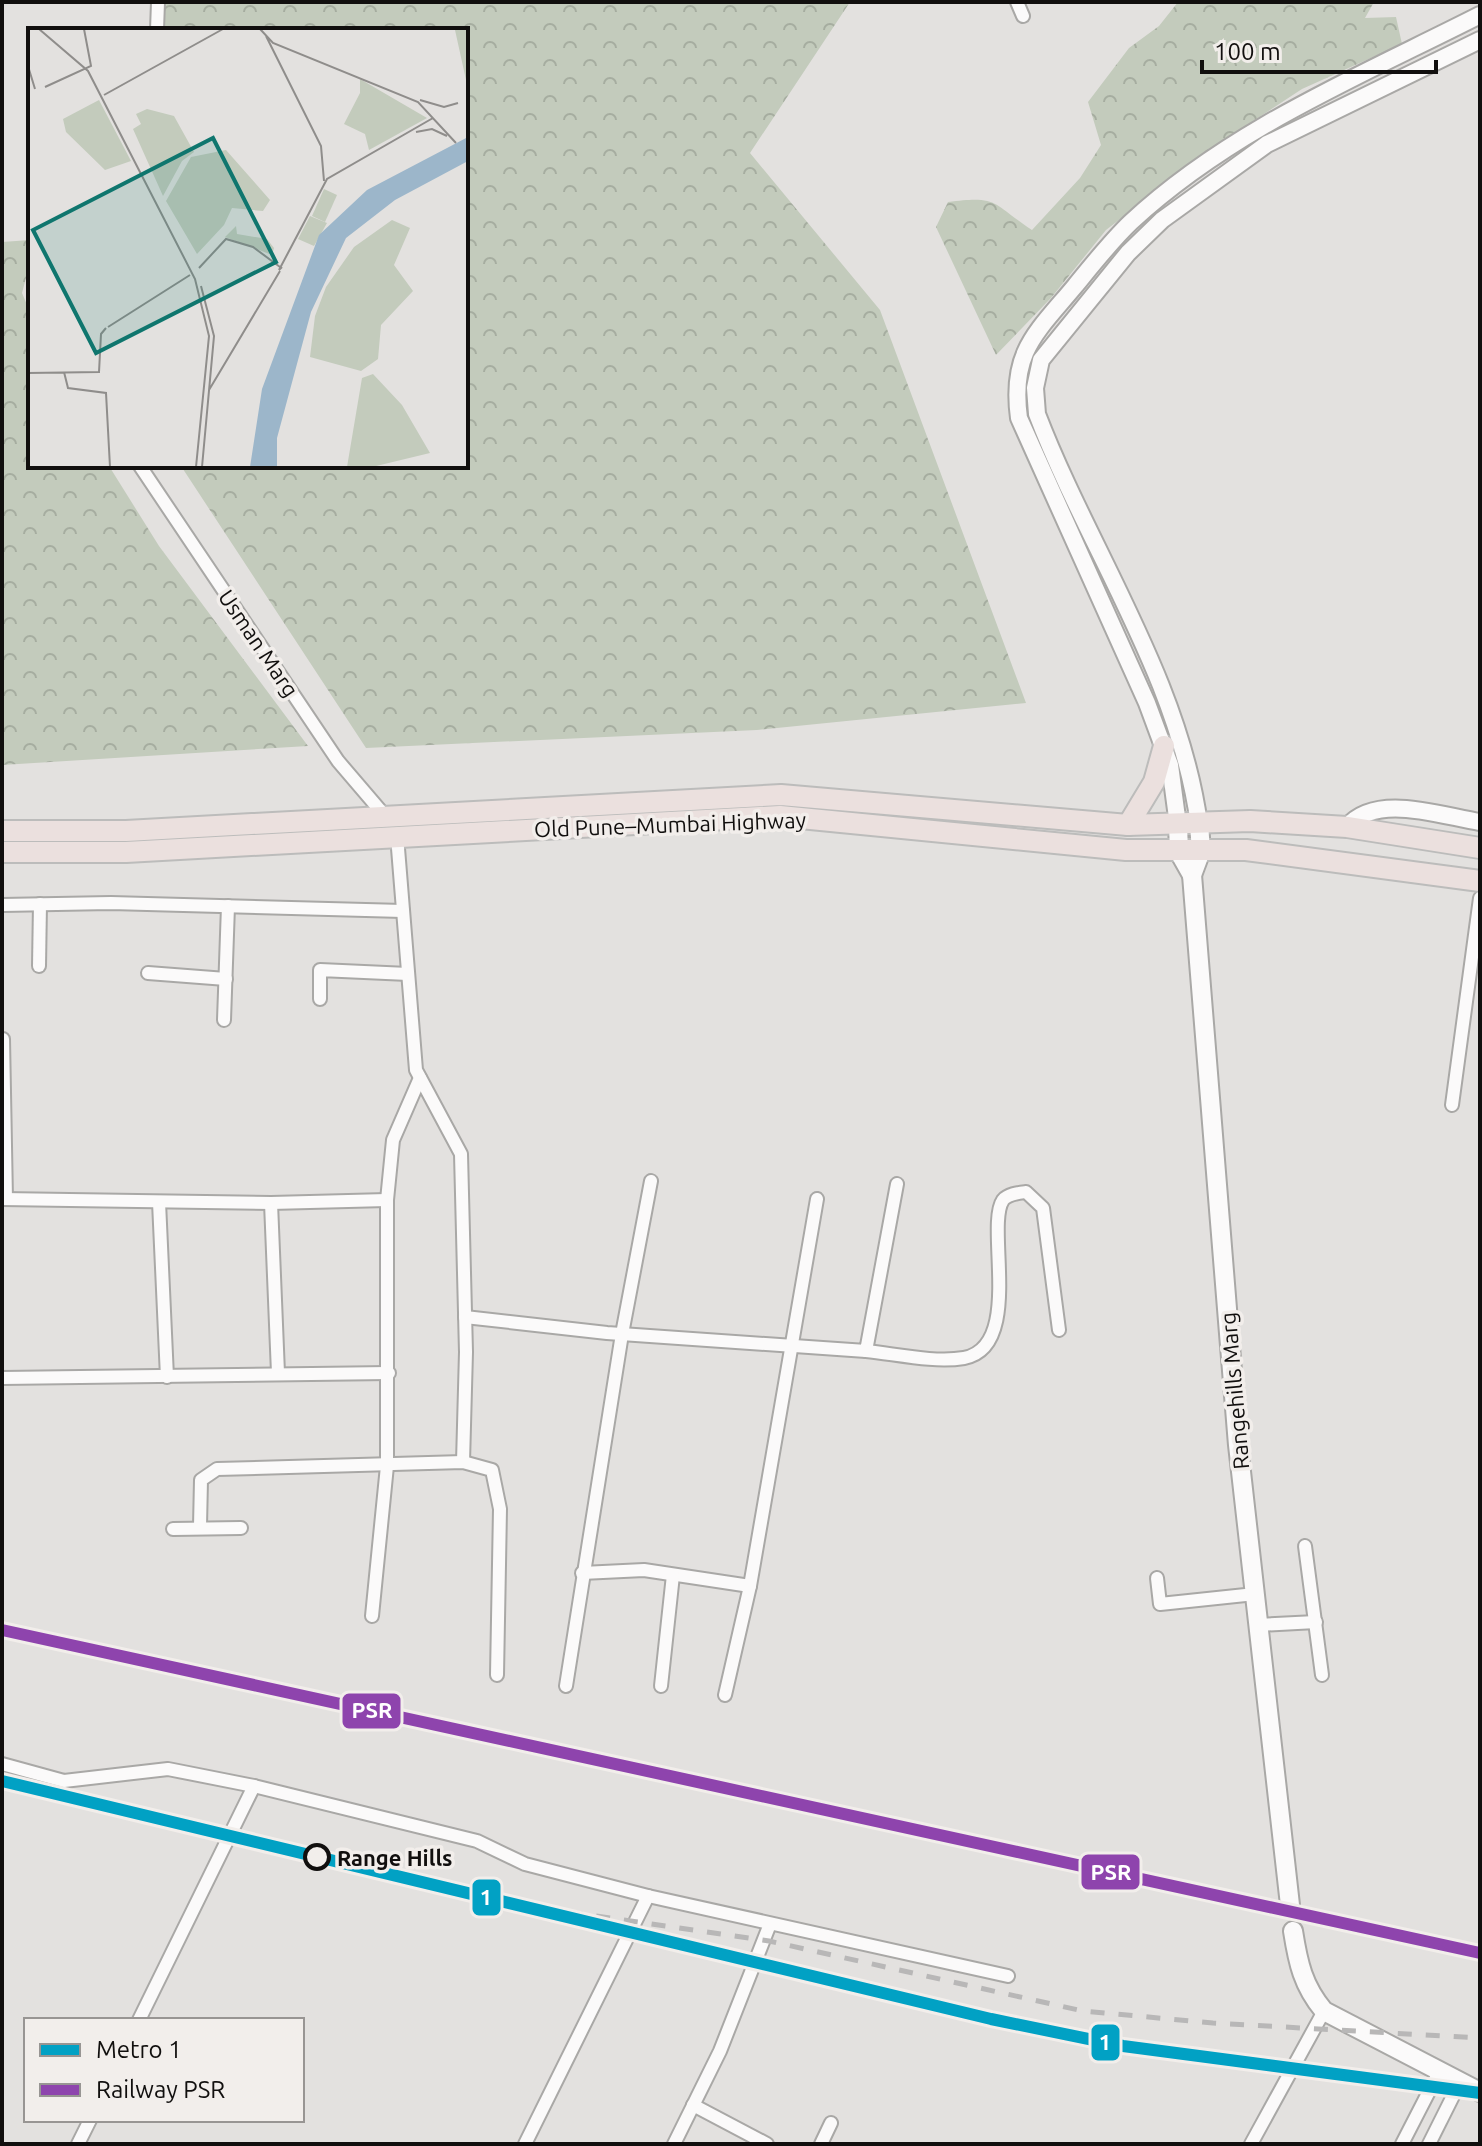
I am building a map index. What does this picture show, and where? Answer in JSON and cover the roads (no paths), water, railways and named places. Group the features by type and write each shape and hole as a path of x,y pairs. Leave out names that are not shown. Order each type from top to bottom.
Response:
{"highway":[{"path":"1128,825 1154,782 1164,746"},
{"name":"Old Pune–Mumbai Highway","path":"2,831 126,831 781,795 1128,825 1250,821 1347,827 1480,848"},
{"name":"Old Pune–Mumbai Highway","path":"2,852 126,852 780,816 1179,852 1246,850 1480,881"}],"main road":[{"path":"1188,824 1201,851 1192,875"},
{"path":"1188,824 1179,852 1192,875"},
{"name":"Rangehills Marg","path":"1192,875 1204,1046 1255,1594 1290,1905"},
{"path":"1293,1931 1298,1964 1308,1991 1324,2011 1480,2092"}],"street":[{"path":"157,28 158,2"},
{"path":"1017,2 1023,16"},
{"path":"1188,824 1164,746 1025,434 1017,401 1020,360 1045,322 1130,223 1233,143 1480,15"},
{"path":"1188,824 1188,758 1164,695 1037,414 1038,366 1059,334 1143,236 1243,159 1267,144 1480,40"},
{"name":"Usman Marg","path":"141,468 338,761 385,816"},
{"path":"1347,827 1357,815 1382,808 1480,822"},
{"path":"397,836 416,1070 461,1154 465,1317 463,1462"},
{"path":"1452,1105 1480,898"},
{"path":"39,966 40,904"},
{"path":"2,905 403,911"},
{"path":"224,1020 228,906"},
{"path":"320,999 320,970 408,974"},
{"path":"148,973 226,979"},
{"path":"3,1039 4,1199 271,1203 387,1200"},
{"path":"372,1616 387,1466 387,1200 393,1140 420,1078"},
{"path":"566,1686 622,1334 651,1181"},
{"path":"866,1351 897,1184"},
{"path":"465,1317 622,1334 966,1358 983,1347 996,1322 1003,1201 1011,1194 1026,1192 1043,1208 1059,1330"},
{"path":"725,1695 750,1586 817,1199"},
{"path":"159,1202 167,1377"},
{"path":"271,1203 278,1373"},
{"path":"2,1378 389,1373"},
{"path":"200,1526 201,1480 217,1469 463,1462 492,1470 500,1509 497,1675"},
{"path":"173,1529 200,1526 241,1528"},
{"path":"1305,1546 1322,1675"},
{"path":"582,1573 644,1570 750,1586"},
{"path":"661,1686 673,1575"},
{"path":"1157,1578 1160,1604 1255,1594"},
{"path":"1258,1625 1316,1622"},
{"path":"2,1764 64,1781 168,1769 254,1786 477,1841 525,1864 648,1896 1008,1976"},
{"path":"140,2018 254,1786"},
{"path":"525,2144 648,1896"},
{"path":"674,2144 720,2051 770,1924"},
{"path":"1251,2144 1324,2011"},
{"path":"1402,2144 1439,2072"},
{"path":"1429,2144 1460,2082"},
{"path":"693,2105 767,2144"},
{"path":"78,2144 89,2122"},
{"path":"821,2144 831,2123"}],"railway":[{"path":"513,1904 769,1941 1083,2011 1213,2023 1480,2038"}],"metro line":[{"name":"1","path":"2,1781 991,2019 1123,2046 1480,2093"}],"rail line":[{"name":"PSR","path":"2,1630 1480,1953"}],"place":[{"name":"Range Hills","path":"317,1857"}]}
